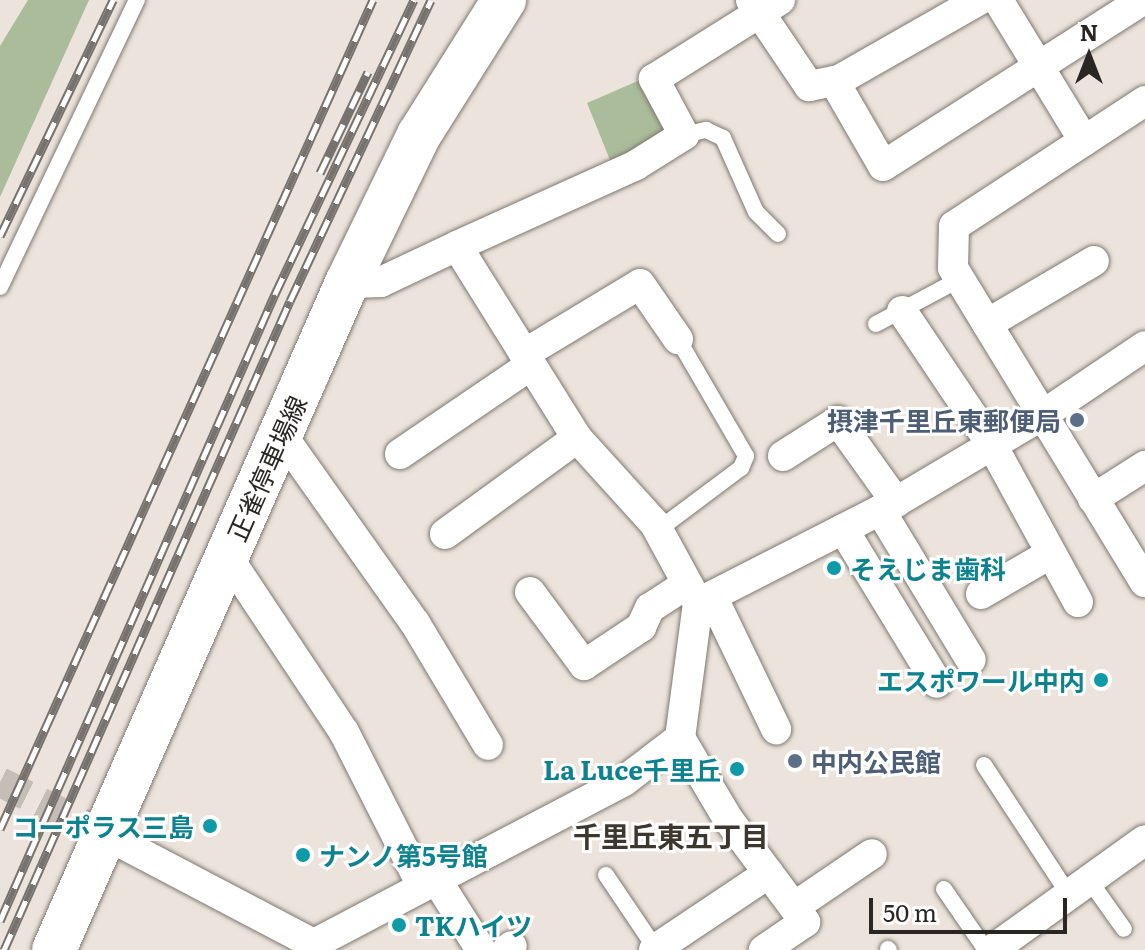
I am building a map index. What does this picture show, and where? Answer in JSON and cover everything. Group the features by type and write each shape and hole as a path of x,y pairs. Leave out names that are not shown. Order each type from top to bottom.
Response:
{"main road":[{"name":"正雀停車場線","path":"54,950 347,283 419,135 504,0"}],"street":[{"path":"347,283 381,282 636,165 684,135 654,79 764,4 809,86 834,81 979,0"},
{"path":"998,0 1084,141"},
{"path":"834,81 883,166 1143,0"},
{"path":"1145,101 954,226 953,268 1145,582"},
{"path":"457,246 577,438 658,530 776,729"},
{"path":"987,324 1094,261"},
{"path":"400,454 528,359 640,284 678,339"},
{"path":"889,318 992,445 1078,602"},
{"path":"530,592 584,665 641,627 650,608 699,595 888,506 1041,416 1145,346"},
{"path":"783,456 838,421 971,660"},
{"path":"281,434 415,623 488,745"},
{"path":"445,534 577,438"},
{"path":"1093,499 1145,466"},
{"path":"843,529 937,683"},
{"path":"981,594 1050,554"},
{"path":"227,556 344,732 429,882 481,950"},
{"path":"699,595 680,738 728,819 805,922 764,950"},
{"path":"106,835 314,947 429,882 624,781 680,738"},
{"path":"989,950 1145,840"},
{"path":"794,907 872,854"},
{"path":"655,949 769,873"}],"lane":[{"path":"0,287 137,0"},
{"path":"684,135 706,130 723,138 756,212 778,234"},
{"path":"889,318 960,279"},
{"path":"658,530 741,468 746,456 678,339"},
{"path":"984,765 1079,888 1124,929"},
{"path":"606,875 655,949"},
{"path":"944,889 989,950"}],"green space":[{"path":"28,0 89,0 0,197 0,46"},
{"path":"647,77 678,133 614,170 587,103"}],"tunnel":[{"path":"0,782 106,835"}],"railway":[{"path":"0,236 113,0"},
{"path":"0,829 373,0"},
{"path":"0,921 275,294 414,0"},
{"path":"4,950 290,301 431,0"},
{"path":"320,173 368,72"}],"place":[{"name":"摂津千里丘東郵便局","path":"1077,420"},
{"name":"そえじま歯科","path":"834,568"},
{"name":"エスポワール中内","path":"1101,680"},
{"name":"中内公民館","path":"795,761"},
{"name":"La Luce千里丘","path":"737,769"},
{"name":"コーポラス三島","path":"210,826"},
{"name":"ナンノ第5号館","path":"303,855"},
{"name":"TKハイツ","path":"399,925"}],"district":[{"name":"千里丘東五丁目","path":"671,835"}]}
